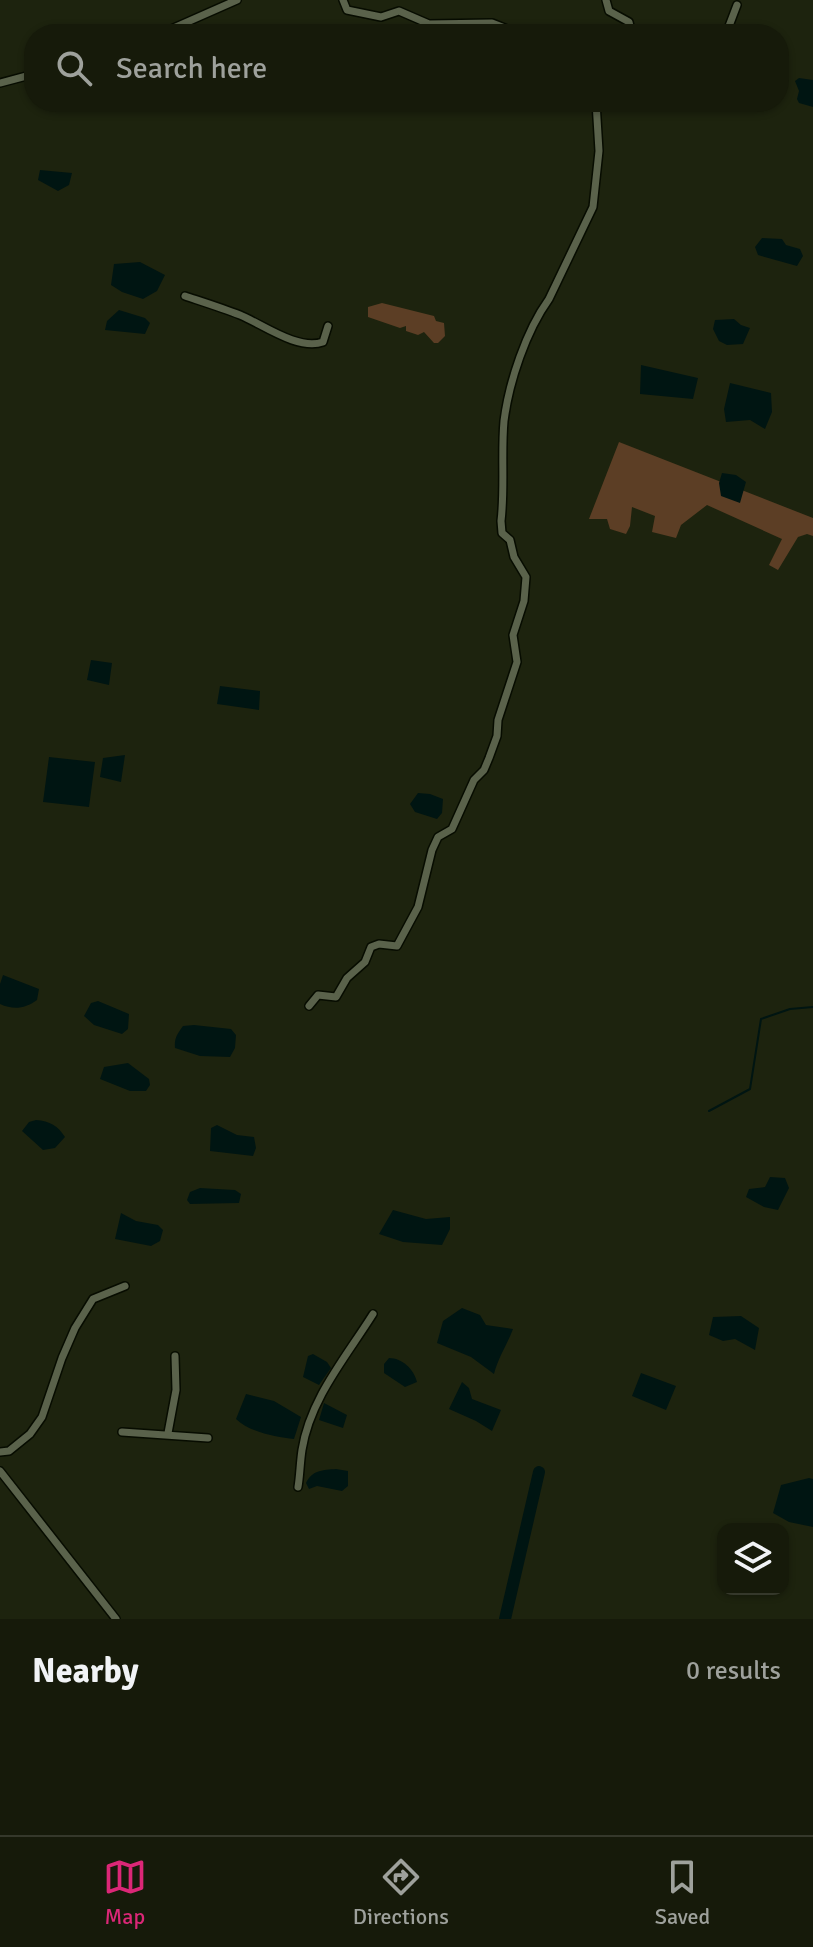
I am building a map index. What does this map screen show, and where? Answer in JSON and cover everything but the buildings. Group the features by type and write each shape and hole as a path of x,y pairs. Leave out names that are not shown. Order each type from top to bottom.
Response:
{"street":[{"path":"183,24 237,0"},
{"path":"343,0 347,10 381,17 399,11 429,24 495,24"},
{"path":"606,0 609,11 630,24"},
{"path":"730,24 737,5"},
{"path":"0,83 24,77"},
{"path":"309,1006 318,995 336,997 347,978 365,962 371,947 379,944 397,946 418,907 438,837 452,829 474,780 484,770 497,736 498,720 517,662 513,635 524,601 526,577 514,557 510,540 502,533 504,423 510,383 530,334 593,207 599,151 597,112"},
{"path":"185,296 242,316 275,333 316,344 323,342 328,326"},
{"path":"0,1452 9,1451 30,1434 42,1417 66,1348 93,1299 125,1286"},
{"path":"298,1487 302,1448 321,1395 373,1314"},
{"path":"168,1433 176,1390 175,1356"},
{"path":"122,1432 208,1438"},
{"path":"0,1471 116,1619"}],"shaded area":[{"path":"799,78 813,80 813,107 799,103 797,99 799,91 795,81"},
{"path":"40,170 72,173 69,185 58,191 38,180"},
{"path":"762,238 782,239 786,245 800,249 803,256 797,266 758,255 755,247"},
{"path":"140,262 165,275 157,291 143,299 111,285 114,264"},
{"path":"382,303 434,316 436,321 444,323 445,336 434,343 424,332 418,335 406,331 406,326 400,328 368,317 368,307"},
{"path":"119,310 145,318 150,323 145,334 105,330 107,321"},
{"path":"734,319 750,328 743,344 727,345 719,341 713,329 715,320"},
{"path":"641,365 698,378 693,399 640,394"},
{"path":"730,383 771,393 772,412 765,429 750,420 726,422 724,409"},
{"path":"619,442 813,518 813,536 798,537 778,570 769,565 782,539 707,505 681,525 676,538 652,532 655,516 632,507 626,534 610,529 607,519 589,519"},
{"path":"722,473 736,475 746,482 740,503 721,496 719,483"},
{"path":"91,660 112,663 109,685 87,680"},
{"path":"220,686 260,691 259,710 217,704"},
{"path":"125,755 121,782 100,777 103,758"},
{"path":"49,757 95,762 89,807 43,802"},
{"path":"418,793 443,799 442,813 437,819 415,812 410,804"},
{"path":"3,975 39,989 37,1000 19,1008 0,1004"},
{"path":"98,1001 129,1014 128,1029 122,1034 94,1025 84,1016 91,1003"},
{"path":"183,1026 231,1029 236,1035 235,1048 230,1057 200,1056 175,1048 176,1037"},
{"path":"128,1063 149,1079 150,1085 146,1091 130,1091 100,1079 104,1067"},
{"path":"36,1120 53,1125 65,1137 55,1148 43,1150 22,1131 29,1122"},
{"path":"217,1125 237,1135 254,1137 256,1148 253,1156 210,1151 211,1128"},
{"path":"770,1177 785,1178 789,1188 778,1210 764,1207 746,1197 749,1189 765,1187"},
{"path":"200,1188 235,1190 241,1194 239,1203 190,1204 187,1200 190,1192"},
{"path":"393,1210 426,1219 450,1217 450,1229 442,1245 403,1242 379,1234"},
{"path":"121,1213 136,1221 158,1225 163,1230 160,1241 151,1246 115,1239"},
{"path":"462,1308 480,1315 486,1325 513,1329 494,1374 471,1357 437,1343 443,1321"},
{"path":"741,1316 759,1328 755,1350 735,1339 723,1341 709,1335 713,1317"},
{"path":"313,1354 331,1368 319,1385 303,1377 308,1356"},
{"path":"389,1358 407,1365 417,1382 405,1387 384,1373 384,1364"},
{"path":"641,1373 676,1386 666,1410 632,1396"},
{"path":"462,1382 469,1388 472,1399 501,1410 492,1431 449,1409"},
{"path":"246,1394 274,1401 301,1417 294,1439 255,1431 241,1424 236,1419"},
{"path":"324,1403 347,1415 343,1428 319,1420"},
{"path":"336,1469 348,1471 348,1486 342,1491 317,1486 309,1489 306,1483 311,1475"},
{"path":"813,1479 813,1527 789,1522 773,1513 781,1485"}],"waterway":[{"path":"709,1111 750,1089 761,1019 790,1009 813,1007"},
{"path":"505,1619 539,1472"}]}
